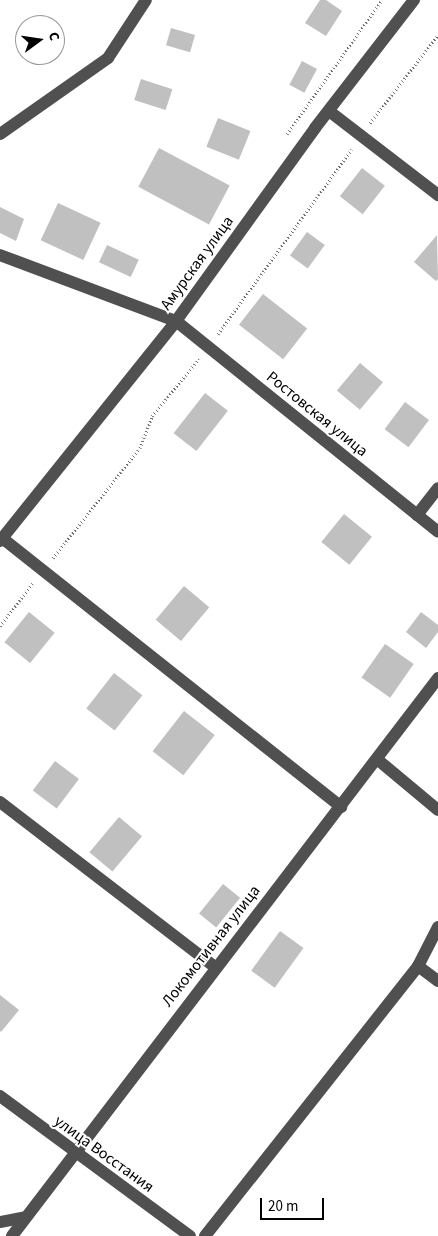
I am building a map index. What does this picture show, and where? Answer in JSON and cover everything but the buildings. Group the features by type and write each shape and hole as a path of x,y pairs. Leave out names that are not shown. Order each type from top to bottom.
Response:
{"street":[{"path":"0,134 108,58 146,0"},
{"name":"Амурская улица","path":"1,539 176,321 329,111 414,0"},
{"path":"329,111 438,195"},
{"name":"Ростовская улица","path":"0,255 176,321 438,532"},
{"path":"417,515 438,488"},
{"path":"1,539 43,570 340,807"},
{"name":"Локомотивная улица","path":"12,1236 215,967 378,760 438,678"},
{"path":"378,760 438,810"},
{"path":"0,802 215,967"},
{"path":"205,1236 418,966 438,928"},
{"path":"418,966 438,981"},
{"name":"улица Восстания","path":"0,1096 190,1236"},
{"path":"0,1222 26,1217"}],"path":[{"path":"0,626 140,448 152,416 209,347 361,136 438,34"}]}
